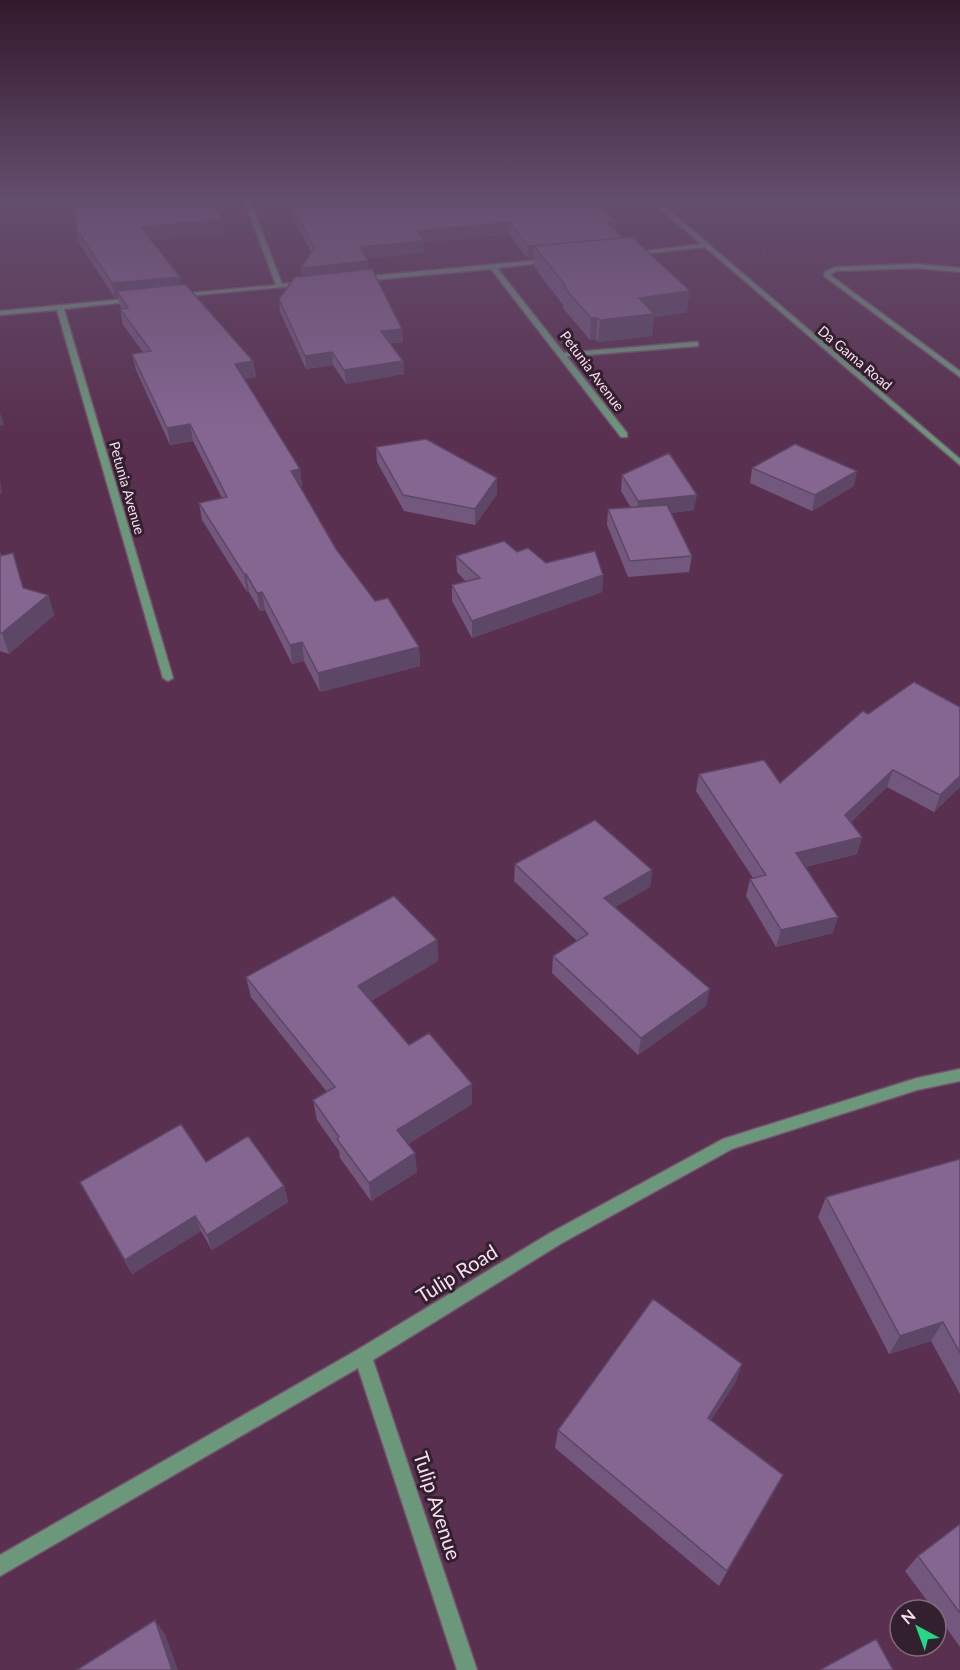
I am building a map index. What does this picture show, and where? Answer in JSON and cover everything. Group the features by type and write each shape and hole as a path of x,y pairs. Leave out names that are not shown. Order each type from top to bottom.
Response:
{"street":[{"path":"277,278 280,286"},
{"path":"351,280 374,278"},
{"name":"Petunia Avenue","path":"502,278 624,435"},
{"name":"Da Gama Road","path":"741,278 960,463"},
{"path":"830,278 960,375"},
{"path":"175,296 315,283"},
{"path":"0,313 141,299"},
{"name":"Petunia Avenue","path":"60,307 168,678"},
{"path":"562,355 695,344"},
{"name":"Tulip Road","path":"0,1566 363,1356 556,1238 728,1144 917,1084 960,1075"},
{"name":"Tulip Avenue","path":"363,1356 467,1670"}],"building":[{"path":"109,278 169,278 112,283"},
{"path":"294,278 376,278 402,329 381,331 403,361 344,370 332,352 305,356 279,299"},
{"path":"560,278 676,278 690,291 639,298 654,314 600,320 591,318 564,287 566,286"},
{"path":"185,284 253,361 235,364 300,469 291,471 336,549 375,601 388,598 419,647 318,673 302,642 290,645 262,592 257,593 244,574 199,503 227,497 190,424 167,428 132,354 151,351 120,309 128,308 117,291"},
{"path":"426,439 497,478 475,509 403,495 376,447"},
{"path":"795,444 857,471 815,495 752,468"},
{"path":"669,453 697,495 638,501 622,475"},
{"path":"667,505 692,556 630,561 608,509"},
{"path":"504,541 517,552 528,548 546,563 595,551 603,575 472,621 452,585 480,578 456,556"},
{"path":"13,553 23,588 48,595 0,633 0,556"},
{"path":"914,682 960,707 960,776 940,795 893,770 845,815 862,837 796,853 838,917 781,930 750,879 766,875 699,774 764,760 780,783 863,711 868,714"},
{"path":"595,820 652,870 604,898 710,989 641,1038 553,956 588,934 515,864"},
{"path":"394,896 437,940 358,986 409,1045 429,1033 472,1084 397,1130 415,1153 369,1183 337,1139 339,1137 313,1100 335,1087 246,977"},
{"path":"181,1124 206,1162 248,1136 284,1186 207,1235 195,1216 125,1260 80,1182"},
{"path":"960,1159 960,1353 943,1322 900,1336 826,1197"},
{"path":"653,1299 742,1364 708,1418 783,1475 727,1571 558,1430"},
{"path":"960,1524 960,1613 918,1556"},
{"path":"155,1620 172,1670 77,1670"},
{"path":"876,1639 893,1670 820,1670"}]}
